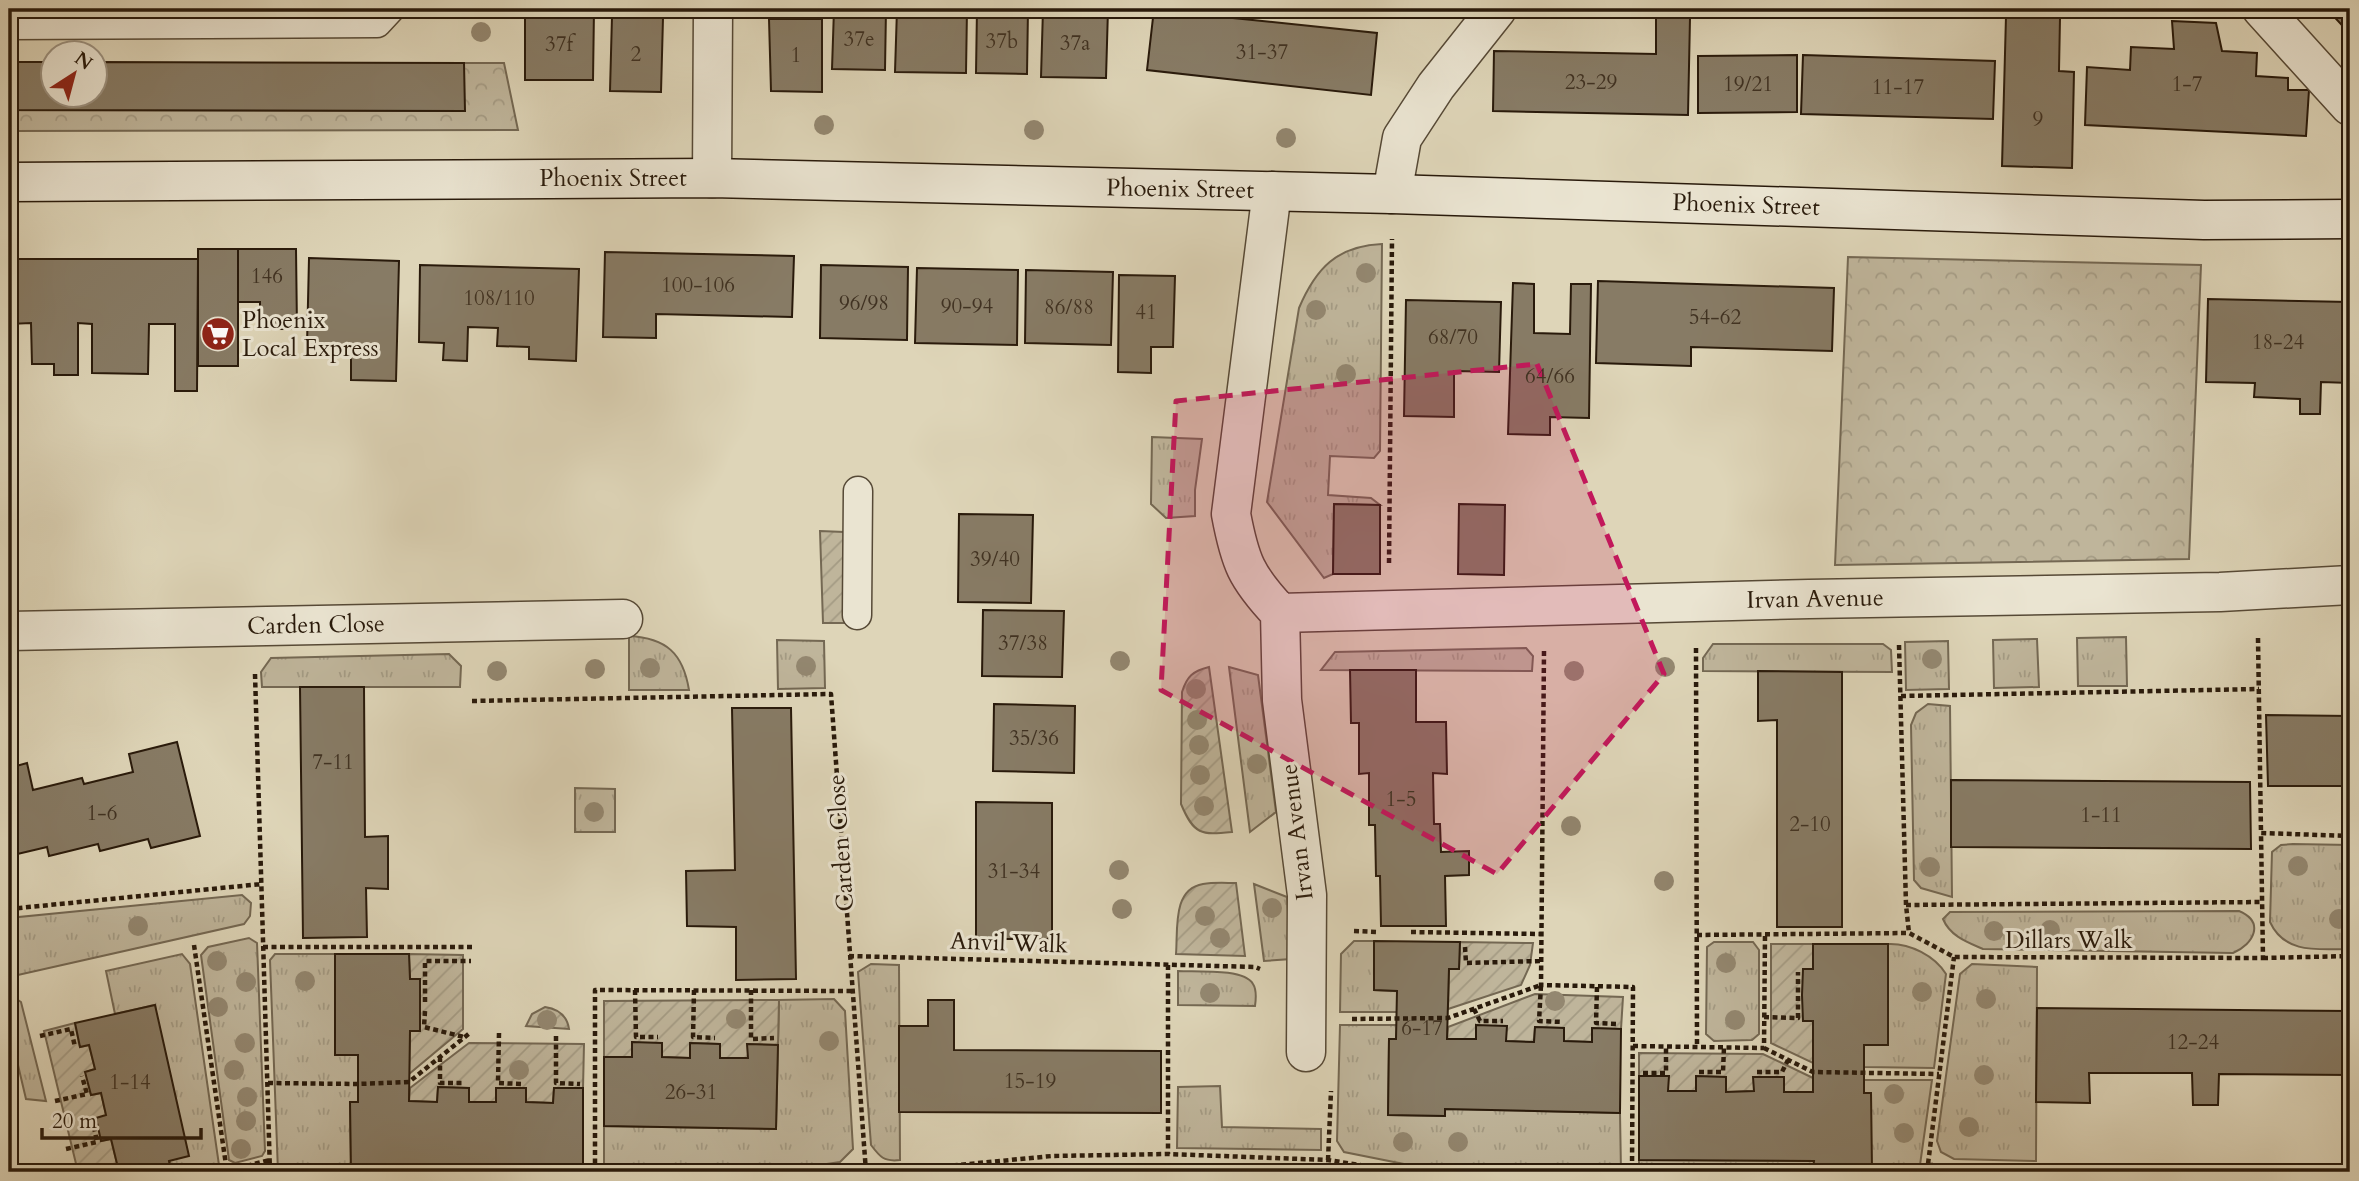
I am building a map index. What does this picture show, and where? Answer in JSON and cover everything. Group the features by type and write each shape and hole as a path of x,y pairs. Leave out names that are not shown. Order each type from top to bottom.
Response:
{"street":[{"path":"712,177 713,9"},
{"path":"1392,194 1402,138 1436,86 1497,9"},
{"path":"2262,9 2350,106"},
{"name":"Phoenix Street","path":"9,182 712,177 1392,194 2190,220 2350,219"},
{"path":"1272,191 1231,514 1240,558 1257,589 1280,613"},
{"name":"Irvan Avenue","path":"1306,1052 1307,895 1282,700 1280,613 1809,599 2220,593 2350,585"},
{"name":"Carden Close","path":"9,631 623,619"}],"lane":[{"path":"9,25 140,17 305,16 377,23 390,9"},
{"path":"857,615 858,491"}],"path":[{"path":"1389,569 1392,235"},
{"path":"2258,626 2263,958"},
{"path":"1697,935 1909,933 1899,635"},
{"path":"1696,636 1697,1047"},
{"path":"1544,643 1539,1021 1563,1022"},
{"name":"Carden Close","path":"254,665 270,1172"},
{"path":"1901,696 2259,689"},
{"name":"Carden Close","path":"472,701 831,694 866,1172"},
{"path":"2261,833 2350,836"},
{"path":"9,909 262,884"},
{"name":"Dillars Walk","path":"1906,905 2261,902"},
{"path":"1411,932 1541,934"},
{"name":"Dillars Walk","path":"1909,933 1954,957 2350,956"},
{"path":"1764,1048 1765,935"},
{"path":"194,945 225,1172 270,1160"},
{"path":"263,947 472,947"},
{"path":"1465,947 1466,962 1540,961"},
{"name":"Anvil Walk","path":"849,956 1255,967"},
{"path":"1927,1172 1954,957"},
{"path":"425,1002 425,961 471,961"},
{"path":"1168,965 1168,1154"},
{"path":"1764,1017 1798,1018 1798,972"},
{"path":"1340,1019 1448,1018 1541,985 1633,987 1633,1172"},
{"path":"1597,987 1596,1023 1618,1024"},
{"path":"595,1172 595,990 852,991"},
{"path":"635,990 636,1037 658,1037"},
{"path":"694,990 693,1037 715,1038"},
{"path":"751,990 751,1039 774,1038"},
{"path":"1474,1009 1480,1021 1503,1021"},
{"path":"425,1012 424,1027 464,1037"},
{"path":"40,1036 71,1029 75,1047"},
{"path":"268,1083 409,1082 471,1032"},
{"path":"499,1033 498,1083 523,1084"},
{"path":"556,1036 556,1083 580,1084"},
{"path":"1633,1046 1764,1048 1813,1072 1939,1074"},
{"path":"1643,1073 1666,1073 1666,1047"},
{"path":"1699,1072 1723,1072 1724,1048"},
{"path":"440,1057 440,1083 465,1083"},
{"path":"1757,1072 1782,1072 1788,1060"},
{"path":"55,1101 87,1094 82,1076"},
{"path":"66,1149 97,1142 93,1122"},
{"path":"885,1172 1052,1156 1168,1154 1328,1160 1404,1172"},
{"path":"1928,1165 2094,1171 2350,1165"}],"highlighted area":[{"path":"1537,364 1664,674 1497,874 1161,690 1176,401"}],"green space":[{"path":"464,63 504,63 518,130 9,131 9,110 464,111"},
{"path":"1382,244 1380,451 1374,458 1330,456 1328,495 1371,498 1380,505 1334,504 1333,574 1324,578 1267,502 1299,308 1313,281 1330,262 1352,249"},
{"path":"1848,257 2201,265 2189,559 1835,565"},
{"path":"1152,437 1202,439 1195,490 1195,516 1166,518 1151,504"},
{"path":"820,531 844,532 844,623 823,623"},
{"path":"629,636 653,640 671,650 682,666 689,690 629,690"},
{"path":"2126,637 2127,686 2078,686 2077,638"},
{"path":"2037,639 2039,687 1994,688 1993,640"},
{"path":"777,640 824,641 825,688 778,689"},
{"path":"1948,641 1949,689 1906,690 1905,642"},
{"path":"1713,644 1883,644 1891,650 1892,672 1703,671 1703,658"},
{"path":"1526,648 1533,656 1532,671 1321,670 1335,652"},
{"path":"449,654 461,666 460,687 262,687 261,672 271,658"},
{"path":"1209,667 1232,832 1200,831 1190,822 1181,804 1182,692 1191,675"},
{"path":"1229,667 1258,675 1276,812 1250,832"},
{"path":"1928,704 1950,706 1952,897 1921,888 1914,880 1911,725 1916,713"},
{"path":"575,788 615,789 615,832 575,832"},
{"path":"2281,845 2350,845 2350,949 2315,949 2294,945 2277,933 2270,922 2272,852"},
{"path":"1236,883 1245,956 1176,954 1177,923 1181,902 1186,894 1193,887 1203,884"},
{"path":"1254,884 1287,897 1291,959 1264,961"},
{"path":"242,895 251,903 250,916 244,924 9,977 9,918"},
{"path":"2239,911 2252,921 2254,933 2246,944 2233,953 1983,949 1955,934 1943,919 1950,912"},
{"path":"249,938 257,943 265,1151 262,1156 235,1163 229,1160 201,955 208,947"},
{"path":"1354,941 1374,941 1374,990 1397,991 1397,1012 1340,1012 1341,954"},
{"path":"1460,942 1533,943 1530,965 1521,985 1448,1009 1449,969 1459,968"},
{"path":"1714,942 1753,942 1759,950 1759,1034 1752,1040 1714,1041 1706,1034 1707,947"},
{"path":"1771,944 1813,944 1813,969 1803,969 1803,1021 1813,1021 1813,1063 1771,1043"},
{"path":"1888,944 1905,946 1929,956 1946,974 1934,1068 1864,1067 1864,1045 1888,1045"},
{"path":"182,954 190,964 220,1172 171,1172 155,1005 115,1014 106,971"},
{"path":"275,954 335,954 335,1054 358,1055 358,1102 350,1103 351,1172 278,1172 270,960"},
{"path":"409,954 463,955 463,1029 409,1074 410,1031 420,1030 420,980 410,979"},
{"path":"871,964 899,965 900,1160 883,1158 871,1145 858,972"},
{"path":"1972,964 2037,967 2036,1161 1954,1159 1941,1152 1937,1141 1960,974"},
{"path":"1178,971 1240,975 1253,984 1255,1006 1178,1005"},
{"path":"1535,994 1623,997 1621,1029 1592,1028 1592,1042 1564,1041 1564,1028 1535,1027 1534,1042 1506,1041 1476,1025 1476,1039 1447,1039 1448,1027"},
{"path":"9,996 21,1002 46,1101 26,1099 9,1027"},
{"path":"834,999 845,1011 853,1149 840,1162 773,1172 604,1172 604,1126 776,1129 779,1000"},
{"path":"779,1000 778,1045 748,1044 748,1058 720,1058 719,1044 691,1043 690,1058 662,1057 662,1043 632,1043 632,1057 604,1057 604,1001"},
{"path":"545,1007 561,1014 569,1029 526,1026 532,1014"},
{"path":"75,1023 80,1047 89,1045 95,1069 86,1072 91,1095 101,1093 106,1115 101,1141 111,1139 119,1172 78,1172 44,1031"},
{"path":"1340,1025 1397,1025 1396,1039 1389,1039 1388,1115 1444,1116 1445,1109 1620,1113 1621,1172 1444,1172 1344,1152 1337,1141"},
{"path":"469,1043 584,1044 583,1088 554,1088 553,1103 526,1102 526,1088 496,1089 496,1102 469,1102 468,1088 438,1087 437,1102 409,1101 410,1088"},
{"path":"1639,1053 1763,1054 1813,1078 1813,1092 1784,1092 1784,1077 1754,1077 1754,1091 1726,1092 1726,1077 1696,1076 1696,1091 1668,1091 1668,1076 1639,1076"},
{"path":"1864,1080 1932,1080 1919,1172 1639,1172 1639,1160 1814,1161 1814,1169 1871,1169 1871,1093 1864,1093"},
{"path":"1220,1086 1222,1127 1321,1129 1321,1150 1177,1148 1178,1087"},
{"path":"1073,1164 1253,1169 1310,1172 989,1172"}],"building":[{"path":"525,9 594,9 593,80 525,80"},
{"path":"834,9 886,9 885,70 832,69"},
{"path":"897,9 967,9 966,73 895,72"},
{"path":"977,9 1028,9 1027,74 976,73"},
{"path":"1043,9 1108,9 1106,78 1041,77"},
{"path":"1154,9 1225,9 1224,17 1377,33 1371,95 1147,70"},
{"path":"2327,9 2350,9 2350,34"},
{"path":"612,16 663,18 661,92 610,91"},
{"path":"2006,16 2060,18 2059,71 2074,72 2072,168 2002,166"},
{"path":"1656,17 1690,18 1688,115 1493,111 1494,51 1656,54"},
{"path":"769,19 822,19 822,92 771,91"},
{"path":"2172,21 2216,23 2222,51 2257,53 2256,76 2288,78 2288,90 2309,90 2306,136 2085,125 2087,67 2130,70 2131,47 2174,49"},
{"path":"1797,55 1797,112 1698,113 1698,56"},
{"path":"1803,55 1995,61 1993,119 1801,114"},
{"path":"9,62 38,62 38,108 108,108 108,62 464,63 465,111 9,110"},
{"name":"Phoenix Local Express","path":"198,249 238,249 238,366 198,366"},
{"path":"238,249 296,249 297,329 260,329 260,302 238,302"},
{"path":"605,252 794,256 792,317 656,314 656,338 603,337"},
{"path":"309,258 399,261 396,381 351,380 351,346 307,345"},
{"path":"9,259 198,259 197,391 175,391 175,324 149,324 148,374 92,373 92,324 78,323 78,375 54,375 54,364 32,364 31,323 9,324"},
{"path":"420,265 579,269 576,361 529,359 529,347 497,346 498,328 468,327 467,361 443,360 444,343 419,342"},
{"path":"821,265 908,267 907,340 820,338"},
{"path":"917,268 1018,270 1017,345 915,343"},
{"path":"1026,270 1113,272 1111,345 1025,343"},
{"path":"1119,275 1175,276 1173,347 1151,347 1151,373 1118,372"},
{"path":"1598,281 1834,288 1832,351 1691,347 1691,366 1596,363"},
{"path":"1513,283 1534,284 1534,333 1570,334 1571,284 1591,284 1589,418 1550,417 1550,435 1508,434"},
{"path":"2208,299 2350,302 2350,383 2321,382 2320,414 2300,414 2300,399 2254,397 2255,383 2206,382"},
{"path":"1406,300 1501,302 1499,372 1454,371 1454,417 1404,416"},
{"path":"1334,504 1380,505 1380,574 1333,574"},
{"path":"1459,504 1505,505 1504,575 1458,574"},
{"path":"959,514 1033,515 1031,603 958,602"},
{"path":"983,610 1064,611 1062,677 982,676"},
{"path":"1350,670 1416,670 1416,722 1446,722 1447,774 1433,773 1434,824 1440,824 1441,852 1469,851 1469,875 1445,876 1446,926 1381,926 1375,825 1369,825 1369,773 1359,774 1359,723 1351,723"},
{"path":"1758,671 1842,672 1842,927 1777,927 1777,720 1758,721"},
{"path":"300,687 364,687 365,837 388,836 388,889 366,888 367,937 303,938"},
{"path":"994,704 1075,706 1074,773 993,771"},
{"path":"732,708 791,708 796,979 736,980 736,927 687,926 686,871 735,870"},
{"path":"2266,715 2350,716 2350,786 2268,786"},
{"path":"177,742 200,836 151,848 148,839 100,851 98,844 49,856 47,847 9,856 9,768 27,763 33,790 82,778 84,784 133,772 129,754"},
{"path":"1951,780 2250,782 2251,849 1951,847"},
{"path":"976,802 1052,803 1052,939 976,939"},
{"path":"1374,941 1460,942 1459,969 1449,969 1447,1039 1476,1039 1476,1025 1507,1026 1506,1041 1534,1042 1535,1027 1564,1028 1564,1041 1592,1042 1592,1028 1621,1029 1620,1113 1445,1109 1445,1116 1388,1115 1389,1039 1396,1039 1397,991 1374,990"},
{"path":"1813,944 1888,944 1888,1045 1864,1045 1864,1093 1871,1093 1872,1169 1813,1169 1814,1161 1639,1160 1639,1076 1669,1076 1668,1091 1696,1091 1696,1076 1726,1077 1726,1092 1754,1091 1753,1077 1784,1077 1784,1092 1813,1092 1813,1021 1803,1021 1802,995 1803,969 1813,969"},
{"path":"335,954 409,954 410,979 420,979 420,1031 410,1031 409,1101 437,1102 438,1087 469,1088 469,1102 496,1102 496,1088 526,1088 526,1102 553,1103 554,1088 583,1088 583,1172 351,1172 350,1102 358,1102 358,1055 335,1055"},
{"path":"928,1000 954,1000 954,1050 1161,1051 1161,1113 899,1112 899,1026 928,1026"},
{"path":"155,1005 189,1156 169,1161 171,1172 119,1172 111,1139 101,1141 96,1118 106,1115 101,1093 91,1095 85,1072 95,1069 89,1045 80,1047 75,1023"},
{"path":"2037,1008 2350,1011 2350,1075 2219,1074 2218,1105 2193,1105 2192,1073 2089,1073 2090,1103 2036,1102"},
{"path":"632,1042 662,1043 662,1057 690,1058 690,1043 720,1044 720,1058 748,1058 747,1044 778,1045 776,1129 604,1126 604,1057 632,1057"}],"place":[{"name":"Phoenix Local Express","path":"218,334"}]}
